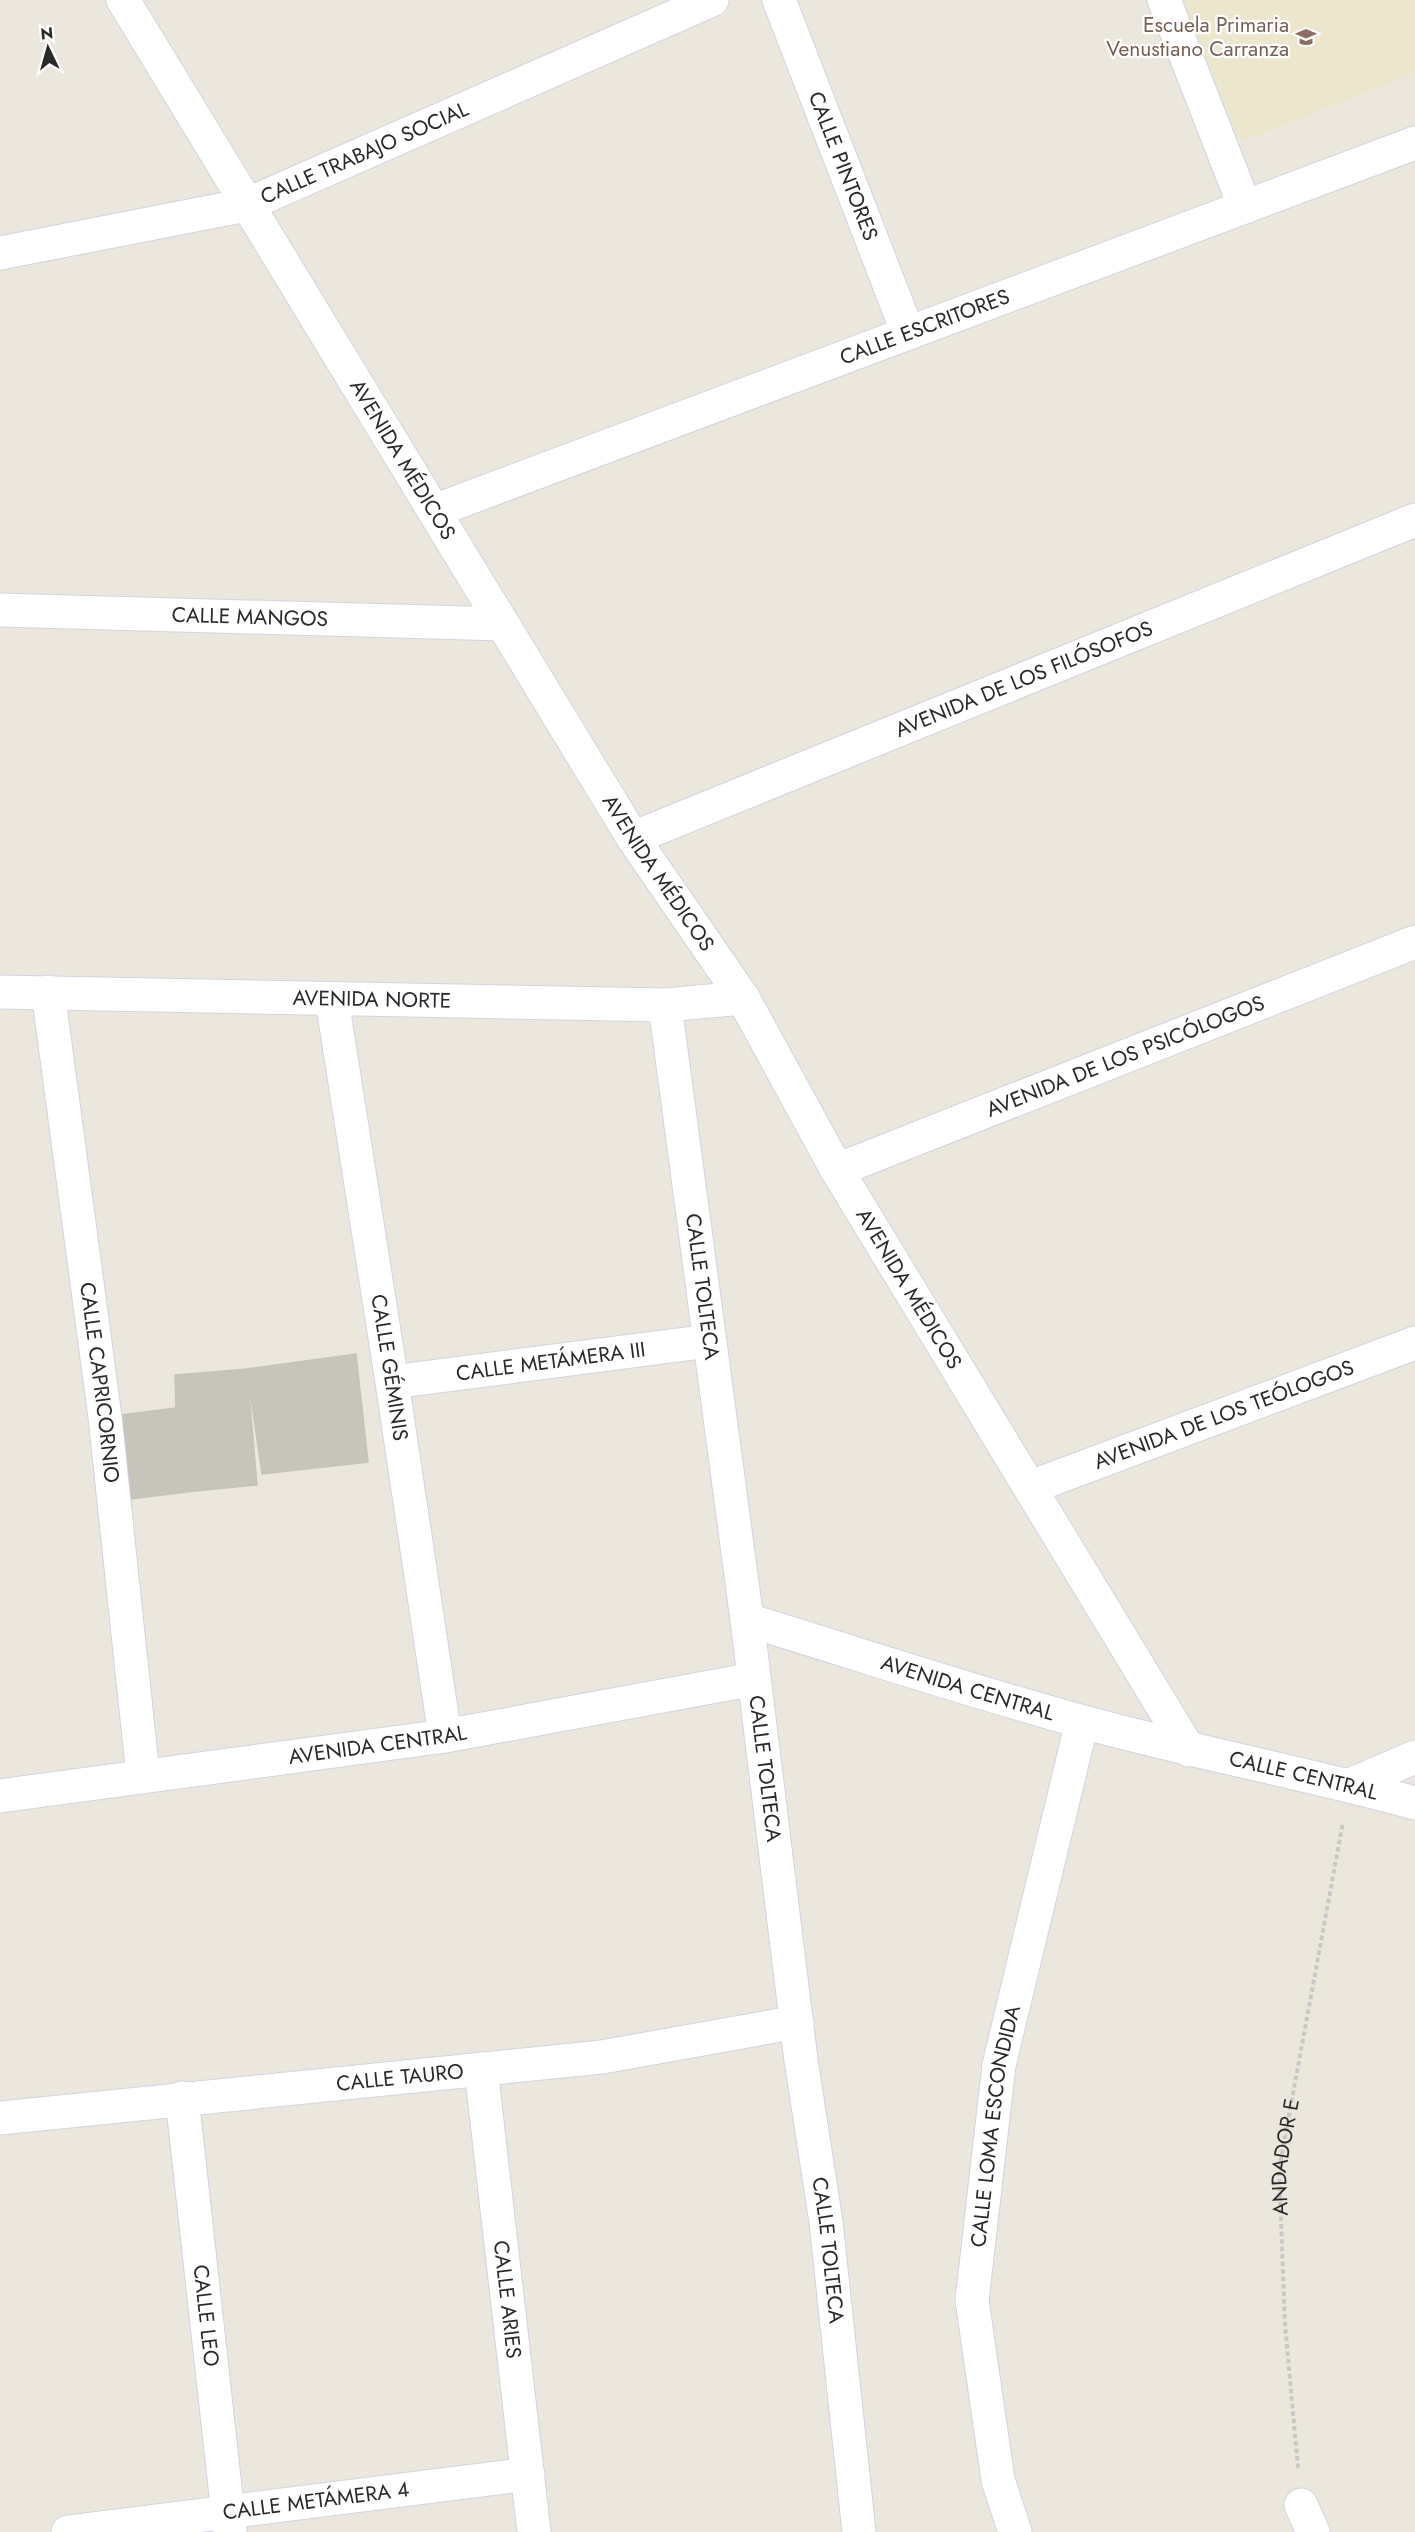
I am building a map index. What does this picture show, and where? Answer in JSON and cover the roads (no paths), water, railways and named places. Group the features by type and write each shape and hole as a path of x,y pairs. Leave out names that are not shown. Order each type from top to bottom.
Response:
{"street":[{"name":"AVENIDA MÉDICOS","path":"123,0 633,838 743,998 837,1170 1189,1750"},
{"name":"CALLE TRABAJO SOCIAL","path":"0,254 246,205 712,0"},
{"name":"CALLE PINTORES","path":"780,0 908,333"},
{"path":"1164,0 1245,207"},
{"name":"CALLE ESCRITORES","path":"434,511 1415,143"},
{"name":"AVENIDA DE LOS FILÓSOFOS","path":"633,838 1415,520"},
{"name":"CALLE MANGOS","path":"0,610 502,624"},
{"name":"AVENIDA DE LOS PSICÓLOGOS","path":"837,1170 1415,942"},
{"name":"AVENIDA NORTE","path":"0,992 665,1005 743,998"},
{"name":"CALLE CAPRICORNIO","path":"48,992 105,1417 143,1775"},
{"name":"CALLE GÉMINIS","path":"332,1000 445,1736"},
{"name":"CALLE TOLTECA","path":"665,1005 747,1620 797,2022 826,2222 859,2532"},
{"name":"CALLE METÁMERA III","path":"392,1382 709,1341"},
{"name":"AVENIDA DE LOS TEÓLOGOS","path":"1031,1487 1415,1343"},
{"name":"AVENIDA CENTRAL","path":"747,1620 1082,1722 1189,1750"},
{"name":"AVENIDA CENTRAL","path":"0,1796 445,1736 754,1679"},
{"name":"CALLE LOMA ESCONDIDA","path":"1015,2532 998,2480 972,2300 999,2065 1082,1722"},
{"name":"CALLE CENTRAL","path":"1189,1750 1350,1785 1415,1803"},
{"path":"1350,1785 1415,1757"},
{"name":"CALLE TAURO","path":"0,2118 602,2057 797,2022"},
{"name":"CALLE ARIES","path":"481,2069 534,2532"},
{"name":"CALLE LEO","path":"182,2098 229,2522"},
{"name":"CALLE METÁMERA 4","path":"68,2532 229,2522 528,2474"}],"place":[{"name":"Escuela Primaria Venustiano Carranza","path":"1306,37"}]}
